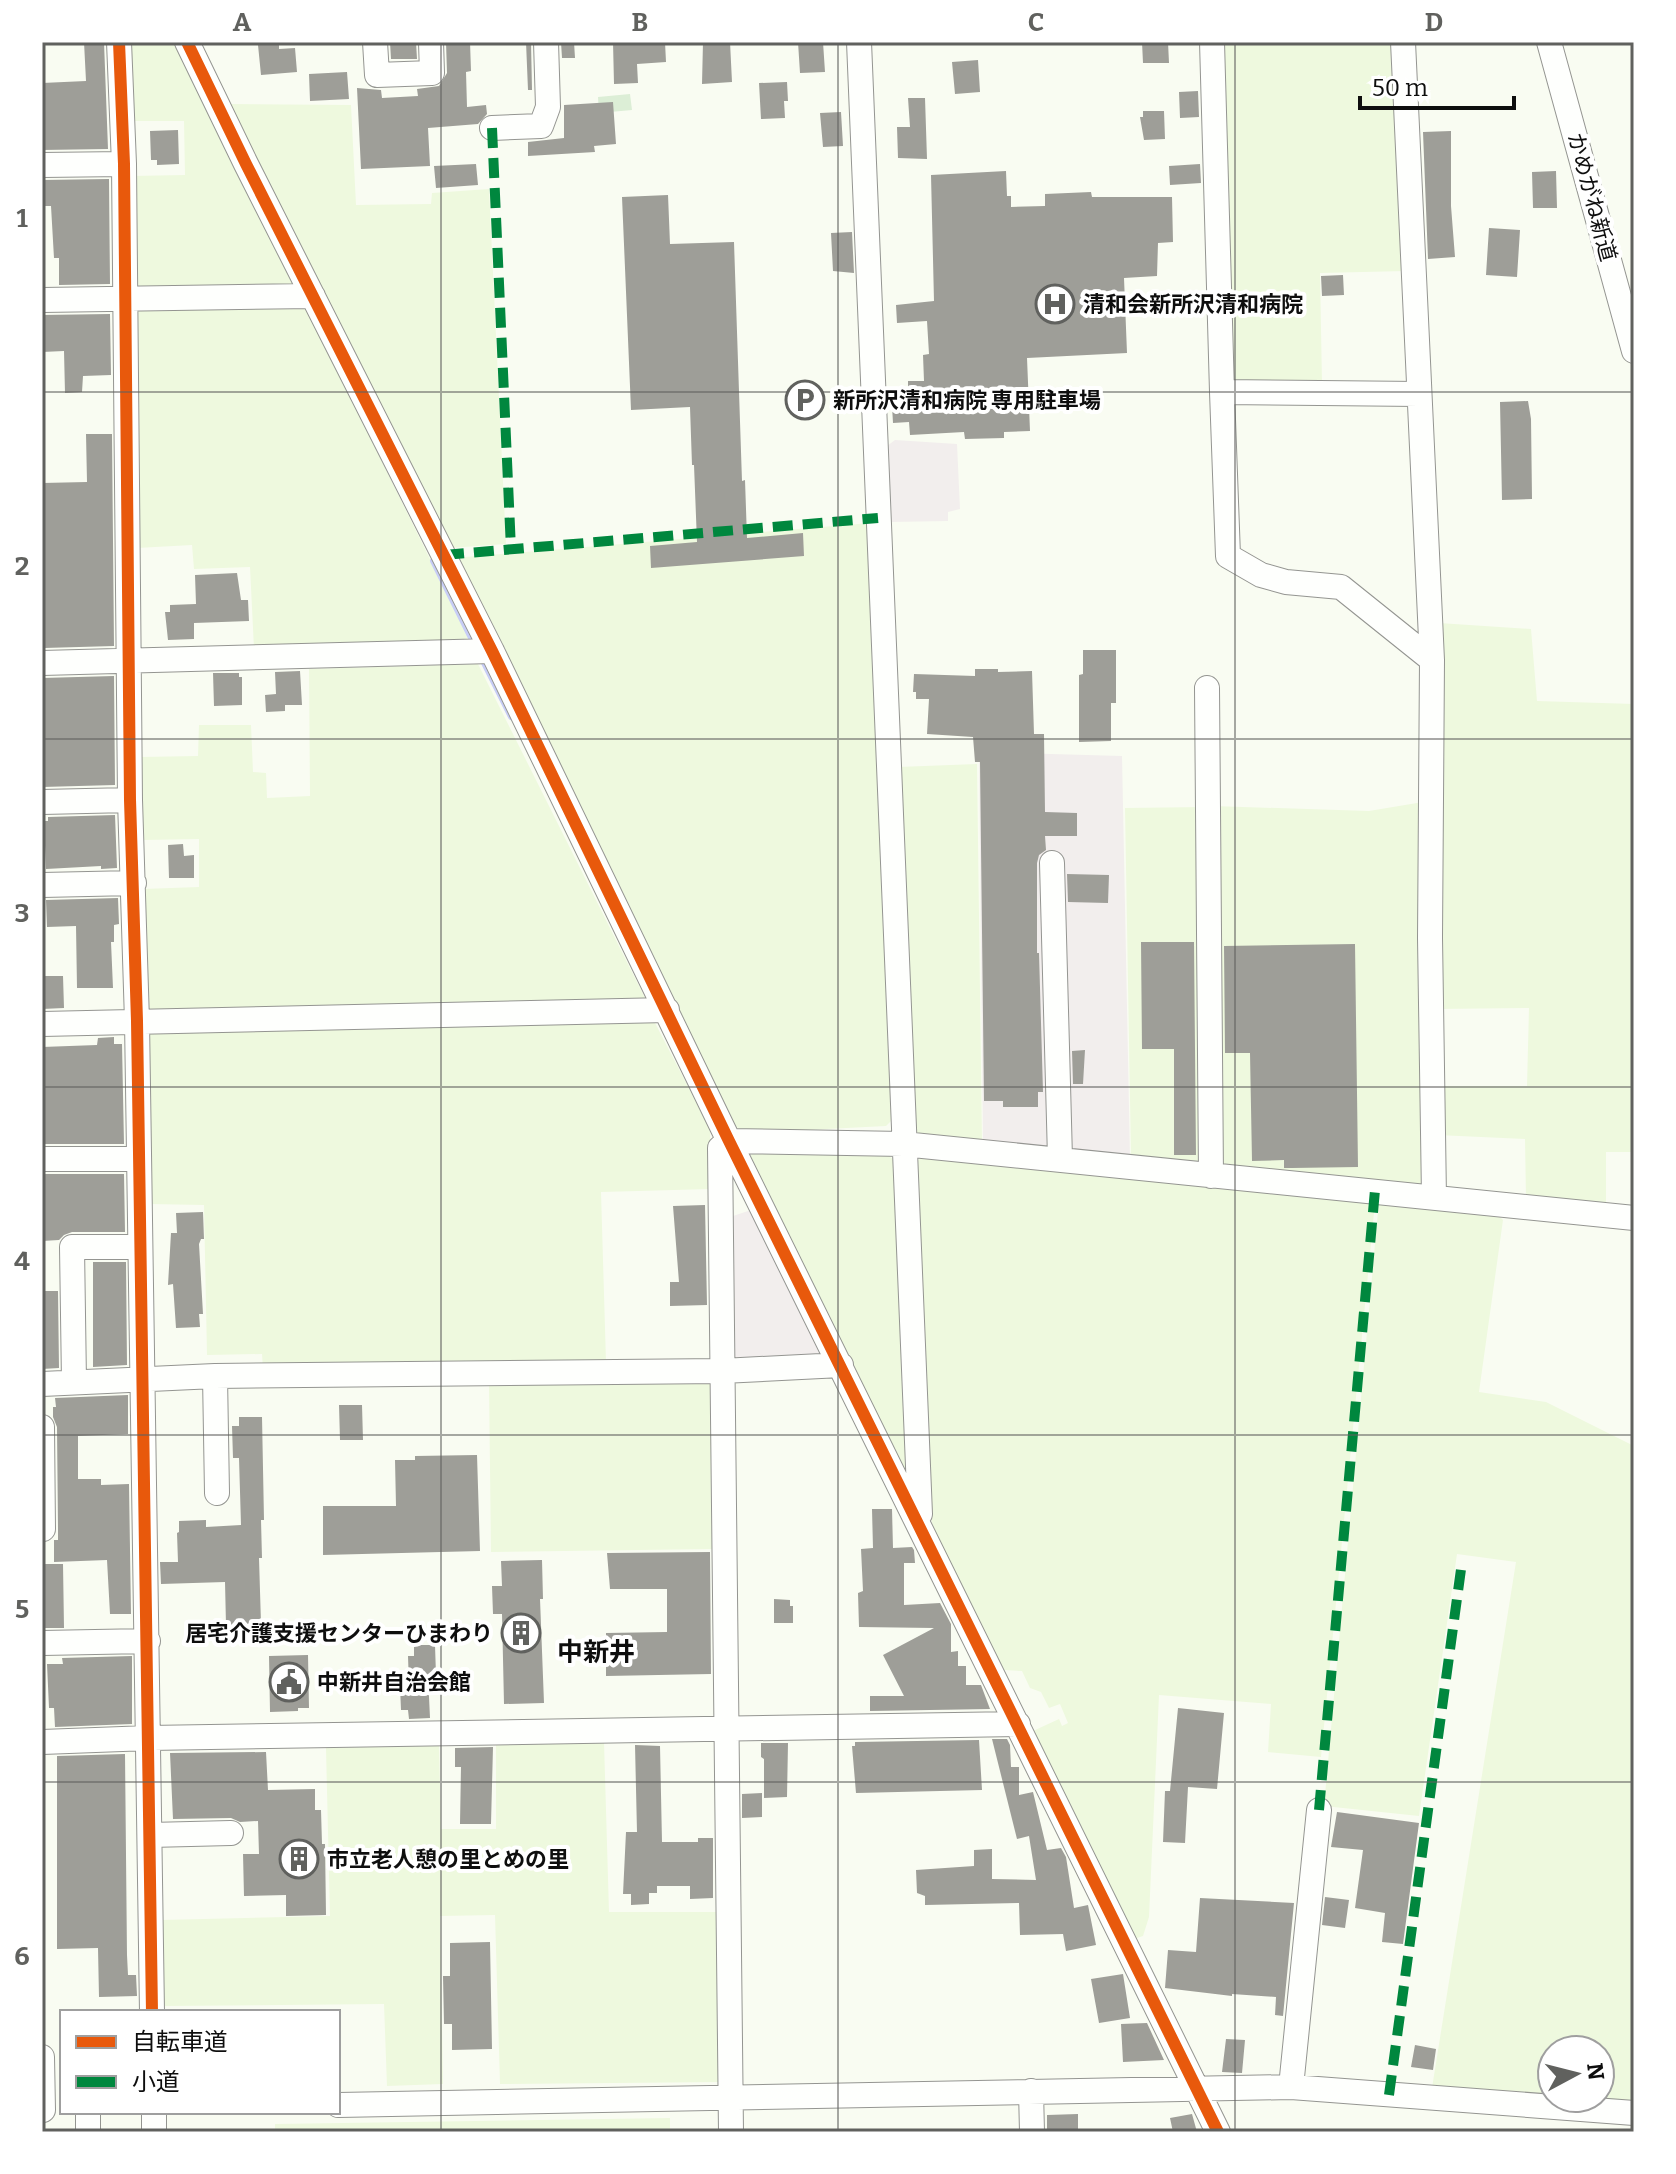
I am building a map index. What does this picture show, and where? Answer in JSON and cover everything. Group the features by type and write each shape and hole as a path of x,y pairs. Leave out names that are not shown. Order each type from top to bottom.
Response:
{"street":[{"path":"119,42 124,164 130,800 137,1021 152,2010"},
{"path":"187,42 492,651 729,1141 1218,2132"},
{"path":"375,42 377,75 432,73 431,42"},
{"path":"492,128 541,126 548,107 546,42"},
{"path":"859,42 921,1526"},
{"path":"1212,42 1228,556 1261,575 1286,582 1341,587 1432,660"},
{"path":"1403,42 1432,660 1430,938 1434,1197"},
{"name":"かめがね新道","path":"1549,42 1634,351"},
{"path":"42,165 124,164"},
{"path":"42,300 313,296"},
{"path":"1222,392 1419,394"},
{"path":"42,663 492,651"},
{"path":"1207,688 1211,1176"},
{"path":"42,802 130,800"},
{"path":"1052,863 1060,1158"},
{"path":"42,885 134,883"},
{"path":"42,1024 667,1010"},
{"path":"731,2132 720,1148 729,1141 903,1144 1634,1218"},
{"path":"42,1159 138,1159"},
{"path":"74,1382 72,1247 139,1247"},
{"path":"42,1384 215,1376 722,1371 841,1365"},
{"path":"215,1376 217,1493"},
{"path":"42,1427 43,1529"},
{"path":"42,1643 148,1641"},
{"path":"42,1742 1018,1724"},
{"path":"1291,2087 1319,1810"},
{"path":"150,1835 231,1833"},
{"path":"42,2057 49,2110"},
{"path":"340,2105 1291,2087 1634,2113"},
{"path":"1031,2091 1032,2132"}],"shaded area":[{"path":"895,440 957,444 960,509 948,512 948,521 891,522 887,446"},
{"path":"979,752 1122,756 1130,1158 983,1144"},
{"path":"751,1210 824,1359 730,1360 727,1218"}],"green space":[{"path":"128,42 174,42 297,288 133,293 131,176 185,175 184,121 130,121"},
{"path":"1398,42 1406,271 1320,273 1322,384 1236,384 1227,371 1222,45"},
{"path":"630,94 632,110 599,113 598,97"},
{"path":"229,104 351,105 356,205 431,204 432,193 489,189 506,544 449,548"},
{"path":"306,308 473,646 254,649 250,567 194,569 192,545 137,548 132,311"},
{"path":"870,523 896,1116 886,1126 746,1133 732,1124 453,558"},
{"path":"1439,623 1531,629 1537,701 1634,704 1634,1152 1606,1152 1606,1204 1526,1198 1525,1139 1437,1135 1438,1086 1527,1086 1529,1008 1437,1009"},
{"path":"478,664 647,1002 147,1015 143,889 199,887 199,839 143,840 140,757 198,756 199,725 251,725 253,772 266,773 267,798 310,796 309,669"},
{"path":"977,764 982,1144 922,1138 913,1128 898,767"},
{"path":"1423,802 1424,1181 1417,1187 1216,1166 1213,806 1369,811"},
{"path":"1205,807 1208,1165 1131,1157 1125,808"},
{"path":"654,1021 710,1129 711,1189 601,1192 606,1362 263,1369 262,1354 207,1355 204,1205 149,1204 146,1030"},
{"path":"755,1150 887,1154 896,1162 909,1469 902,1471 748,1159"},
{"path":"923,1155 1375,1202 1321,1757 1268,1752 1271,1704 1159,1695 1149,1917 1143,1936 1134,1939 1033,1731 1059,1719 1062,1726 1068,1723 1060,1704 1049,1708 1041,1692 1030,1688 1022,1671 1004,1670 935,1534 930,1514 915,1164"},
{"path":"1379,1200 1494,1211 1503,1220 1479,1392 1546,1402 1634,1446 1634,2104 1616,2102 1616,2034 1536,2034 1536,2096 1432,2088 1516,1562 1457,1554 1419,1816 1324,1806"},
{"path":"712,1382 714,1549 491,1552 489,1383"},
{"path":"604,1742 609,1912 720,1912 722,2082 500,2084 495,1915 440,1916 443,2084 387,2086 384,2004 163,2006 161,1920 330,1916 326,1748 439,1745 441,1829 496,1829 496,1745"},
{"path":"670,2118 670,2132 275,2132 275,2124"}],"building":[{"path":"84,42 104,42 108,149 42,150 42,83 86,81"},
{"path":"390,42 416,42 417,59 391,59"},
{"path":"446,42 470,42 471,71 466,72 467,107 486,105 487,114 478,124 428,128 430,166 361,169 357,88 381,90 382,98 418,96 417,89 439,86 447,73"},
{"path":"526,42 531,42 532,90 528,90"},
{"path":"561,42 574,42 575,58 562,58"},
{"path":"613,42 665,42 666,62 637,64 638,83 614,84"},
{"path":"703,42 730,42 732,82 702,84"},
{"path":"798,42 823,42 825,72 800,73"},
{"path":"1142,42 1168,42 1169,63 1143,63"},
{"path":"279,43 279,49 295,48 297,72 261,75 258,45"},
{"path":"978,60 980,92 955,94 952,62"},
{"path":"347,72 349,99 310,101 309,74"},
{"path":"787,82 785,118 761,119 759,83"},
{"path":"1198,91 1199,117 1180,118 1179,92"},
{"path":"908,98 925,98 927,159 898,158 897,127 910,127"},
{"path":"613,102 616,144 594,146 595,152 528,156 528,142 564,138 564,105"},
{"path":"1143,111 1164,111 1165,139 1144,140 1140,117 1143,117"},
{"path":"841,112 843,146 823,147 820,113"},
{"path":"178,130 179,164 157,165 157,160 151,160 150,131"},
{"path":"1451,131 1455,257 1428,259 1423,132"},
{"path":"476,164 478,185 436,188 434,166"},
{"path":"1200,164 1201,183 1170,185 1169,166"},
{"path":"1006,171 1007,196 1011,196 1011,207 1045,206 1045,194 1091,192 1092,197 1172,197 1173,242 1158,243 1157,276 1124,278 1127,353 1027,358 1030,431 1004,432 1004,438 965,439 964,432 910,435 909,422 893,423 891,389 908,389 908,381 924,381 923,355 929,354 927,321 897,323 896,305 934,301 931,175"},
{"path":"1556,171 1557,208 1533,208 1532,172"},
{"path":"109,179 110,284 59,285 59,258 54,258 51,206 42,206 42,180"},
{"path":"668,195 670,244 734,242 742,481 745,480 747,538 803,533 804,556 651,568 650,546 697,542 690,407 631,410 622,197"},
{"path":"1489,228 1520,230 1517,277 1486,275"},
{"path":"852,232 854,273 833,271 831,233"},
{"path":"1343,275 1344,295 1322,296 1321,276"},
{"path":"110,314 111,375 83,376 82,392 65,393 64,351 42,352 42,315"},
{"path":"1528,401 1532,499 1502,500 1500,402"},
{"path":"86,434 112,434 114,646 44,648 42,483 87,482"},
{"path":"237,573 241,600 248,600 249,621 194,623 194,639 168,640 165,612 170,612 170,605 196,604 195,575"},
{"path":"1083,650 1116,650 1116,703 1111,703 1111,741 1079,742 1079,675 1083,674"},
{"path":"975,669 1032,671 1034,734 1044,734 1045,812 1077,813 1077,836 1045,836 1046,850 1039,855 1037,863 1043,1092 1038,1092 1038,1107 1003,1107 1003,1101 984,1101 980,762 975,762 973,737 927,734 929,699 916,699 916,692 913,692 914,674 975,676"},
{"path":"300,671 302,705 285,705 285,711 266,712 265,695 276,694 275,672"},
{"path":"213,673 239,673 242,677 242,705 214,706"},
{"path":"114,676 115,785 42,787 42,678"},
{"path":"115,815 117,868 46,869 44,821 48,821 48,817"},
{"path":"183,844 184,856 194,855 194,878 169,878 168,845"},
{"path":"1067,874 1109,875 1108,903 1068,902"},
{"path":"118,898 119,924 114,925 114,942 111,942 113,988 77,988 76,926 47,927 46,900"},
{"path":"1141,942 1194,942 1196,1155 1174,1155 1174,1049 1142,1049"},
{"path":"1355,944 1358,1167 1284,1168 1284,1160 1252,1161 1250,1053 1225,1053 1224,946"},
{"path":"42,976 63,976 64,1008 42,1009"},
{"path":"114,1037 114,1044 122,1044 124,1144 42,1144 42,1047 97,1045 98,1038"},
{"path":"1085,1050 1083,1084 1073,1084 1072,1051"},
{"path":"42,1174 124,1174 125,1232 72,1232 59,1240 42,1241"},
{"path":"705,1205 707,1305 670,1306 670,1282 679,1282 673,1206"},
{"path":"203,1212 204,1239 199,1244 203,1314 199,1314 200,1327 176,1328 173,1284 168,1285 171,1233 177,1233 176,1213"},
{"path":"93,1262 126,1262 127,1365 93,1367"},
{"path":"42,1291 58,1291 59,1368 42,1369"},
{"path":"128,1395 128,1434 78,1436 78,1479 101,1479 101,1485 129,1484 131,1614 110,1614 107,1560 54,1562 54,1540 58,1540 58,1529 57,1427 53,1407 56,1407 55,1398"},
{"path":"339,1405 362,1405 363,1440 340,1440"},
{"path":"239,1417 262,1417 264,1520 261,1520 262,1558 259,1558 261,1624 226,1625 225,1582 161,1584 160,1562 178,1562 179,1521 206,1520 206,1527 241,1525 239,1458 233,1458 232,1426 239,1426"},
{"path":"477,1455 480,1551 323,1555 323,1506 396,1506 395,1460 415,1460 415,1456"},
{"path":"872,1509 892,1509 893,1548 912,1547 914,1550 915,1563 904,1563 904,1605 940,1603 951,1624 951,1652 958,1651 958,1666 966,1666 966,1685 981,1685 990,1709 870,1711 870,1696 904,1696 883,1655 934,1628 859,1627 858,1593 863,1591 861,1549 873,1548"},
{"path":"710,1552 711,1674 606,1676 606,1633 667,1632 667,1589 610,1589 607,1553"},
{"name":"居宅介護支援センターひまわり","path":"542,1560 543,1599 540,1599 544,1703 504,1704 502,1614 493,1614 492,1586 502,1586 501,1561"},
{"path":"42,1564 63,1564 64,1628 42,1628"},
{"path":"774,1599 790,1600 793,1623 774,1623"},
{"path":"414,1645 435,1645 436,1675 428,1675 430,1718 409,1719 408,1710 401,1710 400,1686 409,1686 408,1656 414,1656"},
{"name":"中新井自治会館","path":"308,1655 309,1708 270,1712 269,1656"},
{"path":"132,1656 132,1724 55,1727 54,1708 49,1708 47,1664 63,1664 62,1658"},
{"path":"1178,1708 1224,1713 1217,1789 1188,1787 1185,1843 1163,1842 1165,1791 1170,1791"},
{"path":"992,1739 1007,1739 1011,1767 1019,1767 1019,1795 1033,1792 1047,1850 1061,1848 1066,1857 1074,1908 1088,1905 1096,1945 1066,1951 1063,1934 1020,1935 1019,1903 925,1905 925,1896 917,1893 916,1870 974,1866 974,1850 992,1849 992,1879 1036,1880 1029,1836 1017,1839"},
{"path":"979,1740 982,1790 856,1793 852,1746 855,1742"},
{"path":"761,1743 788,1743 787,1797 764,1798"},
{"path":"635,1745 660,1746 662,1842 698,1842 698,1838 713,1838 713,1898 690,1899 690,1886 657,1886 657,1893 649,1893 649,1904 631,1905 631,1894 623,1894 626,1832 637,1832"},
{"path":"493,1747 491,1824 460,1824 461,1767 455,1767 455,1748"},
{"path":"266,1752 268,1790 315,1789 315,1810 321,1810 322,1844 325,1844 326,1915 286,1916 286,1895 244,1896 243,1854 259,1854 258,1821 173,1819 170,1753"},
{"path":"125,1754 127,1955 128,1975 136,1975 137,1996 99,1997 98,1948 57,1949 57,1756"},
{"path":"762,1793 762,1817 742,1818 742,1794"},
{"path":"1337,1812 1419,1823 1403,1944 1382,1942 1385,1913 1355,1908 1363,1850 1331,1847"},
{"path":"1325,1897 1349,1900 1345,1928 1322,1925"},
{"path":"1200,1898 1294,1903 1283,2016 1275,2015 1276,1997 1232,1996 1165,1988 1168,1950 1196,1952"},
{"path":"490,1942 492,2049 452,2050 452,2024 444,2024 443,1976 450,1976 450,1943"},
{"path":"1123,1974 1130,2018 1099,2023 1091,1979"},
{"path":"1147,2023 1164,2060 1123,2062 1121,2024"},
{"path":"1226,2039 1245,2040 1242,2073 1222,2072"},
{"path":"1415,2045 1436,2049 1433,2070 1411,2067"},
{"path":"1078,2114 1078,2132 1047,2132 1047,2115"},
{"path":"1192,2114 1197,2132 1173,2132 1170,2118"}],"waterway":[{"path":"433,561 474,644"},
{"path":"484,663 511,717"}],"marked path":[{"path":"492,128 511,549"},
{"path":"444,555 878,518"},
{"path":"1319,1810 1375,1190"},
{"path":"1389,2095 1462,1562"}],"cycle path":[{"path":"119,42 124,164 130,800 137,1021 152,2010"},
{"path":"187,42 492,651 729,1141 1218,2132"}],"place":[{"name":"清和会新所沢清和病院","path":"1055,304"},
{"name":"新所沢清和病院 専用駐車場","path":"805,400"},
{"name":"居宅介護支援センターひまわり","path":"521,1633"},
{"name":"中新井自治会館","path":"289,1682"},
{"name":"市立老人憩の里とめの里","path":"299,1859"}],"district":[{"name":"中新井","path":"596,1652"}]}
